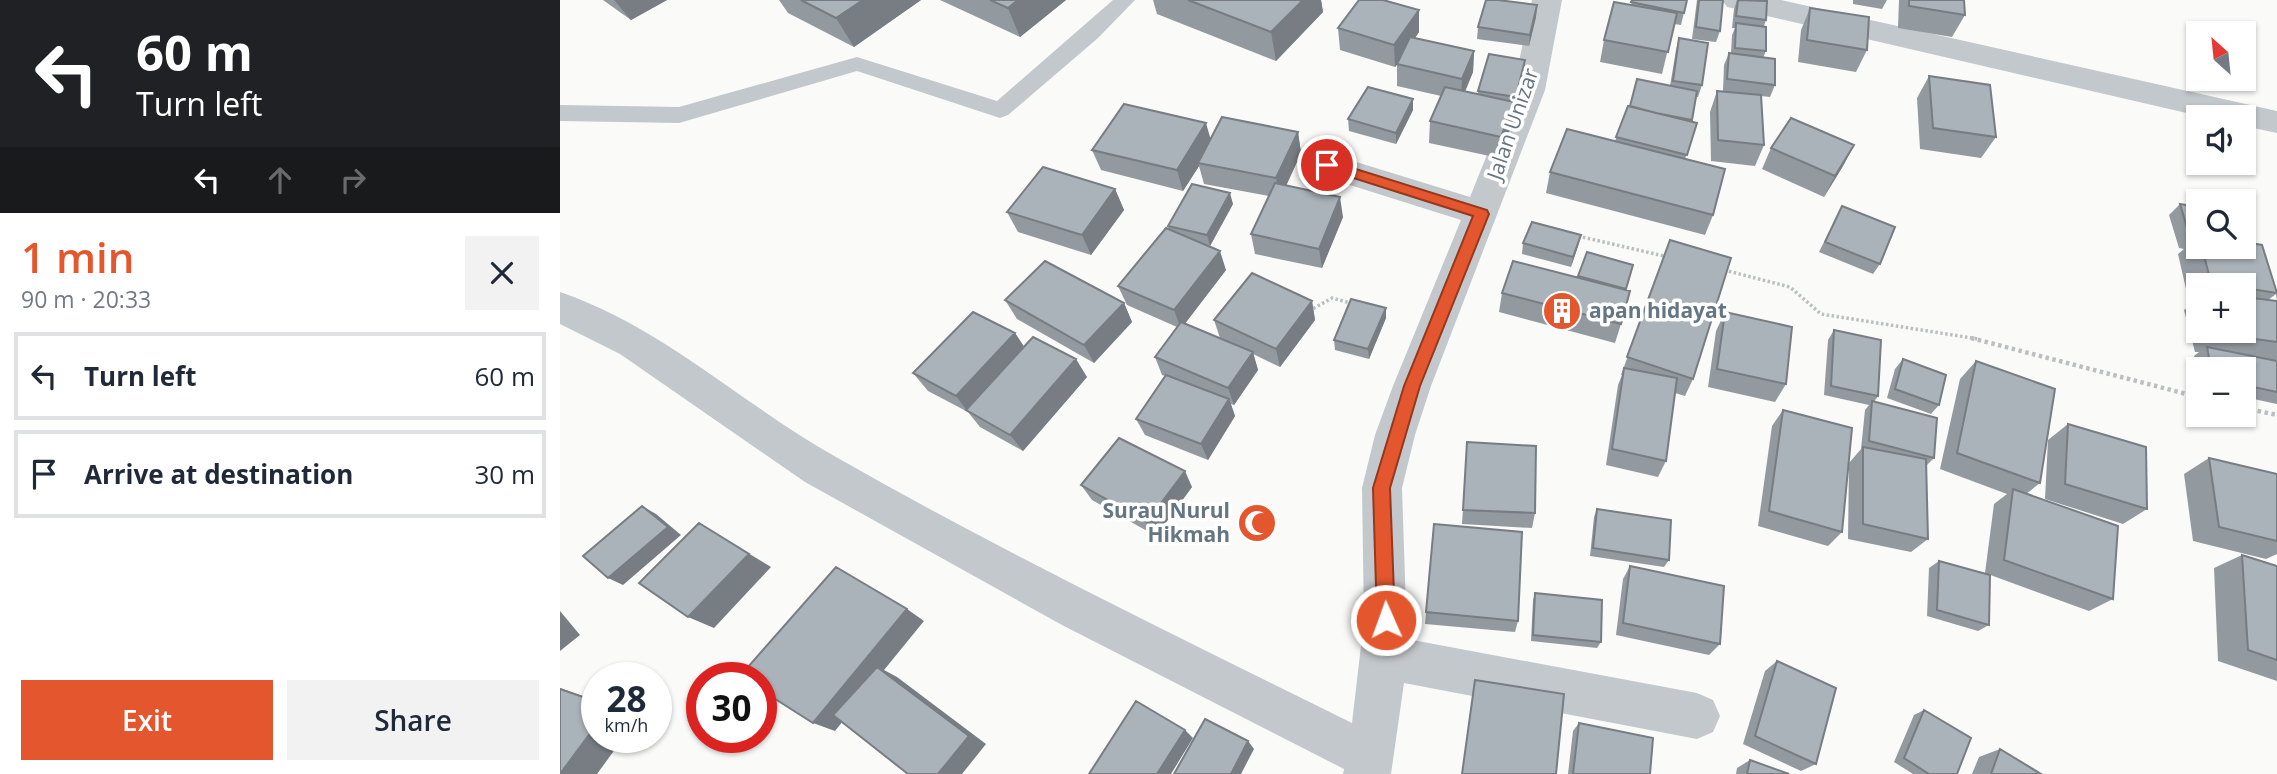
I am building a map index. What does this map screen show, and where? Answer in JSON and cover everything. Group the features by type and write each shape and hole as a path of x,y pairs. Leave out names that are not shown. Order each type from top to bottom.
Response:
{"street":[{"name":"Jalan Unizar","path":"1368,765 1379,704 1386,620 1382,488 1412,386 1529,90 1546,0"},
{"path":"1737,0 1866,27 2142,94 2277,122"},
{"path":"1327,165 1482,214"},
{"path":"560,307 633,344 819,469 1368,765"},
{"path":"1383,657 1697,716"}],"lane":[{"path":"560,113 679,115 857,64 1000,110 1091,33 1125,0"}],"path":[{"path":"1576,236 1670,258"},
{"path":"1711,267 1790,287 1821,314 1957,334 2186,394"},
{"path":"1301,311 1310,311 1325,300 1335,298 1364,307"},
{"path":"2256,411 2277,415"}],"building":[{"path":"801,0 863,0 836,18"},
{"path":"990,0 1018,0 1008,8"},
{"path":"1188,0 1303,0 1271,32"},
{"path":"1359,0 1383,0 1419,10 1394,45 1338,28"},
{"path":"1486,0 1537,5 1530,35 1478,27"},
{"path":"1687,0 1684,13 1631,2"},
{"path":"1699,0 1723,0 1720,31 1696,27"},
{"path":"1738,0 1767,1 1766,20 1736,16"},
{"path":"1909,0 1964,0 1965,15 1909,6"},
{"path":"1614,2 1677,13 1668,52 1604,40"},
{"path":"1810,8 1869,17 1867,50 1807,40"},
{"path":"1736,23 1766,27 1766,51 1735,48"},
{"path":"1410,37 1474,51 1462,79 1397,64"},
{"path":"1679,38 1708,43 1702,85 1673,81"},
{"path":"1729,53 1775,59 1775,85 1727,79"},
{"path":"1489,54 1525,60 1516,97 1478,91"},
{"path":"1929,76 1990,85 1996,137 1933,128"},
{"path":"1637,79 1697,91 1692,120 1630,106"},
{"path":"1368,87 1413,99 1396,133 1348,119"},
{"path":"1445,87 1514,102 1501,137 1430,121"},
{"path":"1717,91 1761,95 1764,145 1718,140"},
{"path":"1124,104 1206,123 1177,170 1092,150"},
{"path":"1628,106 1697,123 1687,155 1616,137"},
{"path":"1222,117 1298,132 1276,178 1198,163"},
{"path":"1791,118 1854,145 1835,176 1771,148"},
{"path":"1567,129 1725,169 1713,215 1550,172"},
{"path":"1043,167 1115,189 1082,235 1007,212"},
{"path":"1275,183 1340,197 1319,249 1251,234"},
{"path":"1192,184 1230,193 1207,235 1168,226"},
{"path":"2180,204 2186,205 2186,224"},
{"path":"1842,206 1895,227 1880,264 1825,242"},
{"path":"1532,222 1581,235 1573,257 1523,243"},
{"path":"1166,228 1220,251 1174,310 1118,286"},
{"path":"1670,240 1731,258 1693,379 1627,357"},
{"path":"2256,244 2262,245 2277,293 2256,290 2256,273 2208,273 2205,259 2256,259"},
{"path":"1587,252 1633,265 1626,289 1578,276"},
{"path":"1045,261 1124,303 1084,345 1005,300"},
{"path":"1513,261 1630,291 1621,324 1502,293"},
{"path":"1252,273 1312,301 1276,349 1214,320"},
{"path":"2256,298 2277,301 2277,342 2256,339"},
{"path":"1351,299 1386,308 1368,349 1334,340"},
{"path":"973,312 1015,333 956,396 913,373"},
{"path":"1725,312 1792,327 1786,384 1717,369"},
{"path":"1181,322 1253,352 1228,388 1155,357"},
{"path":"1834,330 1881,340 1878,396 1831,386"},
{"path":"1033,337 1076,359 1010,435 966,410"},
{"path":"2207,347 2277,361 2277,392 2256,388 2256,357 2209,357"},
{"path":"1903,359 1946,375 1939,405 1895,389"},
{"path":"1976,361 2055,389 2040,483 1957,453"},
{"path":"1624,368 1677,378 1666,461 1612,449"},
{"path":"1166,375 1229,399 1201,444 1136,419"},
{"path":"1872,401 1937,418 1934,458 1869,441"},
{"path":"1783,410 1852,428 1842,532 1769,511"},
{"path":"2068,424 2146,447 2147,509 2065,484"},
{"path":"1119,438 1185,471 1147,522 1081,485"},
{"path":"1467,442 1536,446 1535,513 1463,510"},
{"path":"1863,447 1926,459 1928,539 1863,524"},
{"path":"2209,458 2277,474 2277,541 2219,527"},
{"path":"2013,489 2118,526 2113,599 2004,560"},
{"path":"642,506 668,527 608,578 583,556"},
{"path":"1597,509 1671,520 1669,560 1593,548"},
{"path":"699,523 749,554 688,617 639,583"},
{"path":"1434,524 1522,532 1518,621 1426,612"},
{"path":"2242,555 2277,566 2277,660 2248,650"},
{"path":"1939,561 1990,575 1989,625 1937,610"},
{"path":"1630,566 1724,586 1720,644 1623,623"},
{"path":"836,567 907,609 813,723 777,700 777,662 752,662"},
{"path":"1535,593 1602,600 1601,642 1533,635"},
{"path":"1777,661 1836,688 1816,764 1755,736"},
{"path":"877,667 969,736 938,774 908,774 833,715"},
{"path":"1475,680 1564,694 1556,774 1462,774"},
{"path":"560,689 581,696 581,746 560,774"},
{"path":"1136,701 1185,730 1157,774 1089,774"},
{"path":"1924,710 1971,738 1957,774 1929,774 1904,758"},
{"path":"1205,719 1248,741 1231,774 1174,774"},
{"path":"1579,723 1653,738 1650,774 1573,774"},
{"path":"2000,749 2041,774 1991,774"},
{"path":"1750,760 1789,774 1747,774"}],"place":[{"name":"apan hidayat","path":"1562,311"},
{"name":"Surau Nurul Hikmah","path":"1257,523"}],"route":[{"path":"1327,165 1482,214 1412,386 1395,435 1382,488 1386,620"}]}
